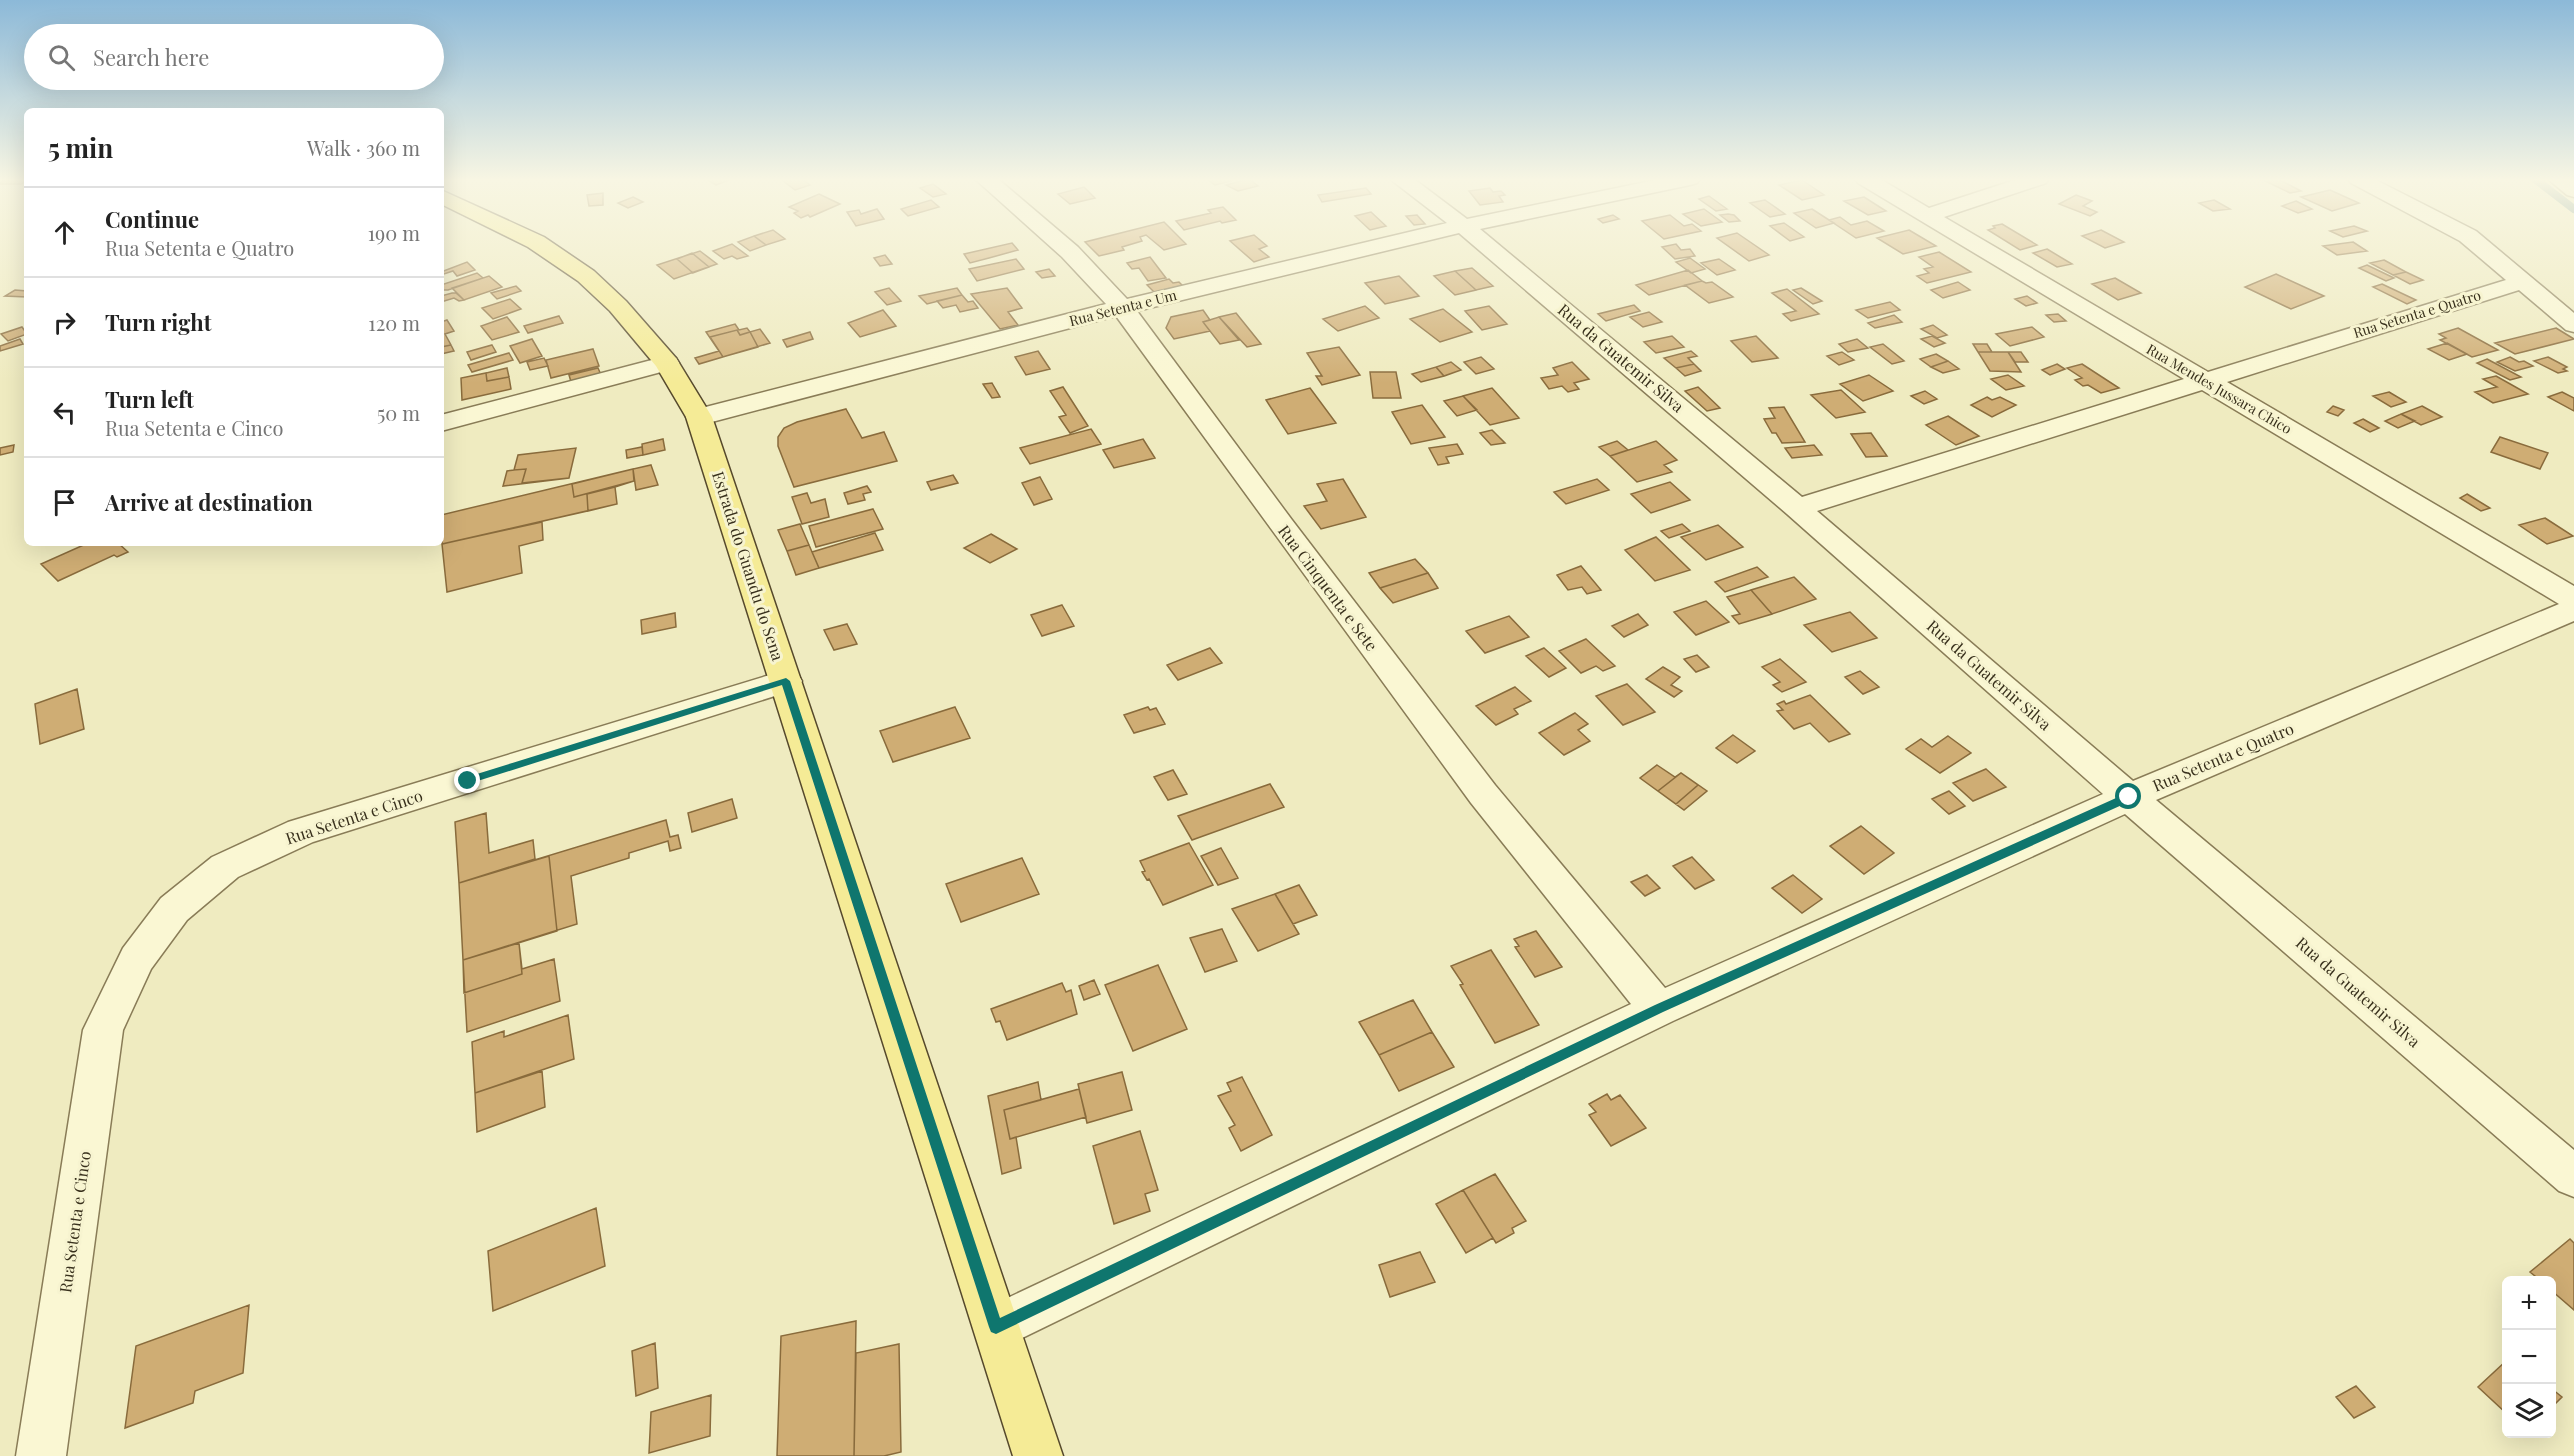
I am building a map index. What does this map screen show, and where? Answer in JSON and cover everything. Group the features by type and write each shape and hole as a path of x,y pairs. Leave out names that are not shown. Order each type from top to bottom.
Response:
{"main road":[{"name":"Estrada do Guandu do Sena","path":"543,247 586,276 618,306 667,363 699,417 1038,1456"}],"street":[{"name":"Rua Cinquenta e Sete","path":"1064,247 1122,307 1282,526 1483,794 1659,1009"},
{"name":"Rua Setenta e Um","path":"699,417 1122,307 1372,247"},
{"name":"Rua da Guatemir Silva","path":"1489,247 1797,508 2129,797 2574,1178"},
{"name":"Rua Mendes Jussara Chico","path":"1977,247 2574,599"},
{"path":"2481,247 2574,325"},
{"name":"Rua Setenta e Quatro","path":"1797,508 2522,282"},
{"path":"444,420 667,363"},
{"name":"Rua Setenta e Quatro","path":"996,1327 1659,1009 2129,797 2574,609"},
{"name":"Rua Setenta e Cinco","path":"41,1456 103,1030 137,959 174,909 225,867 301,832 786,681"}],"building":[{"path":"724,247 736,247 748,256 737,259 732,256 724,259 713,251"},
{"path":"745,247 761,247 750,251"},
{"path":"995,247 1015,247 1018,250 970,263 964,254"},
{"path":"1090,247 1122,247 1124,250 1099,256"},
{"path":"1160,247 1175,247 1164,250"},
{"path":"1237,247 1264,247 1259,249 1269,257 1254,262"},
{"path":"1662,247 1690,249 1695,256 1675,259"},
{"path":"1729,247 1757,247 1769,255 1749,261"},
{"path":"1892,247 1932,247 1903,254"},
{"path":"2015,247 2030,247 2020,250"},
{"path":"2324,247 2361,247 2367,251 2337,255"},
{"path":"2047,249 2072,264 2057,267 2033,253"},
{"path":"700,251 717,264 674,279 657,265"},
{"path":"1939,252 1971,272 1927,283 1917,276 1929,273 1924,269 1933,267 1919,257"},
{"path":"692,253 709,267 693,273 677,259"},
{"path":"885,255 892,264 880,266 874,258"},
{"path":"1150,257 1166,278 1148,281 1139,268 1132,269 1127,263"},
{"path":"1690,258 1705,269 1691,273 1676,262"},
{"path":"1016,259 1024,269 977,281 969,269"},
{"path":"1719,259 1735,270 1717,275 1701,263"},
{"path":"2384,260 2406,272 2393,275 2370,263"},
{"path":"467,262 475,270 457,276 453,271 444,274 444,271"},
{"path":"2367,265 2394,278 2386,281 2359,268"},
{"path":"1472,268 1493,286 1476,290 1455,271"},
{"path":"1049,269 1055,276 1042,278 1036,272"},
{"path":"1688,270 1702,281 1649,295 1636,285"},
{"path":"1455,271 1476,290 1455,295 1434,276"},
{"path":"2406,272 2423,280 2410,284 2393,275"},
{"path":"477,273 483,278 448,290 444,290 444,284"},
{"path":"2276,274 2324,296 2291,309 2245,287"},
{"path":"489,276 502,287 464,300 452,288"},
{"path":"1399,276 1419,296 1385,304 1365,283"},
{"path":"2115,278 2141,293 2118,300 2092,284"},
{"path":"1169,279 1183,286 1155,293 1147,285"},
{"path":"1702,281 1712,282 1733,297 1709,303 1685,285"},
{"path":"1958,282 1970,290 1943,298 1931,290"},
{"path":"2382,284 2416,300 2407,304 2373,287"},
{"path":"516,286 521,291 497,299 491,293"},
{"path":"889,288 901,301 887,305 875,292"},
{"path":"957,288 962,295 927,304 919,296"},
{"path":"1007,288 1022,308 1008,312 1018,325 1000,329 971,294"},
{"path":"1801,288 1822,301 1813,304 1793,290"},
{"path":"1787,289 1819,314 1791,321 1783,314 1796,311 1772,293"},
{"path":"15,290 24,291 24,297 5,296"},
{"path":"456,293 464,300 459,301 454,298 444,301 444,295"},
{"path":"962,295 968,302 973,301 978,308 960,312 956,305 943,308 937,301"},
{"path":"2027,296 2037,303 2026,306 2015,299"},
{"path":"510,299 521,309 493,319 482,308"},
{"path":"1890,302 1900,310 1868,318 1856,310"},
{"path":"1634,305 1640,311 1606,321 1598,314"},
{"path":"1365,306 1379,318 1338,331 1323,319"},
{"path":"1489,306 1507,324 1482,330 1465,311"},
{"path":"1443,309 1472,332 1440,342 1410,319"},
{"path":"883,310 896,326 860,337 848,323"},
{"path":"1203,310 1210,320 1203,322 1210,331 1174,339 1166,328 1171,317"},
{"path":"1649,312 1662,322 1643,327 1630,317"},
{"path":"1236,313 1261,344 1247,347 1219,317"},
{"path":"2058,314 2066,321 2054,322 2046,315"},
{"path":"1894,315 1902,322 1875,328 1868,323"},
{"path":"559,316 563,323 528,333 524,326"},
{"path":"507,317 519,332 492,340 481,326"},
{"path":"1219,317 1239,340 1220,344 1203,322"},
{"path":"447,320 454,331 445,334 451,345 444,346 444,321"},
{"path":"735,324 739,330 747,328 750,332 760,329 770,343 699,364 695,358 719,351 706,332"},
{"path":"1933,325 1947,335 1937,338 1921,329"},
{"path":"22,327 24,330 24,335 8,341 1,334"},
{"path":"2032,327 2044,337 2010,346 1996,334"},
{"path":"2458,328 2498,350 2472,357 2440,340 2446,338 2439,334"},
{"path":"2556,328 2574,339 2515,354 2495,343"},
{"path":"737,330 740,335 750,332 758,347 723,357 710,337"},
{"path":"810,332 813,339 787,347 783,340"},
{"path":"1672,336 1684,347 1656,353 1644,342"},
{"path":"1756,336 1778,358 1752,362 1731,341"},
{"path":"1932,336 1945,343 1934,347 1921,339"},
{"path":"20,339 23,344 0,351 0,346"},
{"path":"532,339 542,356 520,363 510,346"},
{"path":"1857,339 1868,348 1848,352 1839,344"},
{"path":"2447,343 2467,354 2449,360 2428,349"},
{"path":"1883,344 1904,361 1892,364 1870,347"},
{"path":"1973,344 1987,344 1992,352 1978,352"},
{"path":"451,345 454,351 444,353 444,346"},
{"path":"492,345 496,352 471,360 467,352"},
{"path":"1339,347 1360,375 1322,385 1316,376 1322,376 1307,353"},
{"path":"593,349 599,366 551,378 546,360"},
{"path":"1038,351 1050,369 1026,375 1015,357"},
{"path":"1691,351 1697,356 1688,358 1694,364 1676,368 1664,358"},
{"path":"1842,352 1854,360 1839,365 1827,356"},
{"path":"1978,352 2008,352 2021,372 1990,371"},
{"path":"2008,352 2021,352 2028,362 2015,362"},
{"path":"509,353 513,360 472,372 468,365"},
{"path":"1936,354 1948,361 1931,367 1920,359"},
{"path":"1481,357 1494,369 1476,374 1464,362"},
{"path":"2510,357 2533,366 2515,371 2497,362"},
{"path":"2548,357 2567,367 2563,369 2567,371 2558,373 2534,361"},
{"path":"544,358 548,366 530,370 527,362"},
{"path":"2487,359 2521,377 2510,380 2477,363"},
{"path":"1948,361 1959,369 1943,373 1931,367"},
{"path":"1451,362 1461,370 1444,376 1436,367"},
{"path":"1572,362 1589,379 1574,383 1579,389 1568,392 1562,386 1549,389 1541,378 1558,375 1553,368"},
{"path":"1694,364 1701,371 1685,376 1676,368"},
{"path":"2057,364 2065,369 2050,375 2042,370"},
{"path":"2082,364 2119,388 2101,393 2088,385 2083,386 2075,380 2082,378 2067,368"},
{"path":"1436,367 1444,376 1421,382 1412,374"},
{"path":"507,368 509,377 487,381 486,373"},
{"path":"598,368 602,377 572,385 569,375"},
{"path":"1370,372 1396,372 1401,398 1373,398"},
{"path":"486,373 487,381 509,377 511,389 462,400 461,378"},
{"path":"1869,375 1893,391 1863,401 1840,384"},
{"path":"2008,375 2024,386 2006,390 1991,379"},
{"path":"2496,376 2528,394 2493,403 2475,392 2497,387 2483,379"},
{"path":"992,383 1000,397 992,398 983,384"},
{"path":"1063,387 1088,426 1070,433 1059,417 1066,415 1050,391"},
{"path":"1698,387 1720,408 1707,411 1685,391"},
{"path":"1310,388 1336,423 1288,434 1266,400"},
{"path":"1492,388 1519,418 1490,425 1463,396"},
{"path":"1841,390 1865,412 1836,418 1811,395"},
{"path":"1925,391 1937,399 1924,404 1911,396"},
{"path":"2389,392 2406,402 2391,407 2373,396"},
{"path":"2562,392 2574,398 2574,411 2548,397"},
{"path":"1463,396 1477,410 1457,416 1444,401"},
{"path":"1987,397 1992,400 2000,397 2016,405 1992,417 1971,405"},
{"path":"1422,405 1445,437 1411,444 1392,412"},
{"path":"2333,406 2344,410 2338,416 2327,412"},
{"path":"2422,406 2442,417 2421,425 2401,414"},
{"path":"1784,407 1805,442 1782,443 1776,433 1772,433 1764,419 1775,418 1769,408"},
{"path":"846,409 862,438 884,432 897,461 794,487 778,446 778,437 784,428 797,422"},
{"path":"2401,414 2415,421 2398,428 2385,421"},
{"path":"1948,416 1979,436 1956,445 1926,425"},
{"path":"2363,419 2379,428 2370,432 2354,423"},
{"path":"1091,429 1101,444 1030,464 1020,448"},
{"path":"1492,430 1505,443 1491,445 1480,433"},
{"path":"1871,433 1887,456 1866,457 1851,434"},
{"path":"2500,437 2548,453 2540,469 2491,452"},
{"path":"663,439 665,450 643,455 642,444"},
{"path":"1143,439 1155,458 1114,468 1103,450"},
{"path":"1617,441 1628,450 1610,456 1599,447"},
{"path":"1656,441 1677,460 1664,465 1672,472 1637,482 1610,456"},
{"path":"1457,444 1463,454 1446,457 1449,463 1438,465 1429,448"},
{"path":"14,445 13,452 0,455 0,448"},
{"path":"1814,445 1822,455 1792,458 1785,448"},
{"path":"642,447 643,455 627,458 626,450"},
{"path":"576,448 569,478 522,483 526,469 514,470 518,455"},
{"path":"576,448 569,478 503,486 507,471 514,470 518,455"},
{"path":"651,465 658,485 636,490 633,469"},
{"path":"633,469 634,481 587,494 588,511 444,544 444,514"},
{"path":"633,469 634,481 615,487 617,504 444,544 444,514"},
{"path":"633,469 634,481 574,497 572,484"},
{"path":"953,475 958,483 931,490 927,482"},
{"path":"1040,477 1052,499 1034,505 1022,483"},
{"path":"1343,479 1366,517 1321,529 1304,506 1327,501 1317,484"},
{"path":"1597,479 1609,490 1566,504 1554,492"},
{"path":"1670,482 1690,500 1651,513 1631,494"},
{"path":"867,486 871,492 863,494 865,500 848,504 844,493"},
{"path":"615,487 617,504 588,511 587,494"},
{"path":"807,493 811,503 825,499 829,517 802,524 792,497"},
{"path":"2467,494 2490,508 2481,511 2460,498"},
{"path":"873,509 883,529 816,547 809,526"},
{"path":"2545,518 2573,536 2547,544 2519,525"},
{"path":"542,522 543,540 519,546 522,573 447,592 442,546 444,544"},
{"path":"800,524 809,545 787,551 778,530"},
{"path":"1682,524 1690,531 1669,538 1661,531"},
{"path":"1718,525 1743,547 1706,560 1681,537"},
{"path":"875,533 883,550 819,568 812,552"},
{"path":"991,534 1017,549 990,563 964,548"},
{"path":"1656,537 1690,570 1655,581 1625,550"},
{"path":"809,545 819,568 796,575 787,551"},
{"path":"81,546 121,546 128,552 117,557 114,555 58,581 41,564"},
{"path":"1415,559 1428,573 1380,588 1369,573"},
{"path":"1581,566 1601,590 1587,594 1582,587 1568,590 1557,575"},
{"path":"1757,567 1768,577 1725,592 1715,582"},
{"path":"1428,573 1438,588 1393,603 1380,588"},
{"path":"1794,577 1816,599 1772,614 1751,590"},
{"path":"1751,590 1772,614 1739,624 1732,616 1740,614 1727,597"},
{"path":"1706,601 1729,622 1696,635 1674,612"},
{"path":"1062,605 1074,626 1042,636 1031,615"},
{"path":"1850,612 1877,638 1832,652 1804,625"},
{"path":"675,613 676,627 642,634 641,620"},
{"path":"1638,614 1648,625 1624,637 1612,626"},
{"path":"1509,616 1529,637 1485,653 1466,631"},
{"path":"847,624 857,644 834,650 824,630"},
{"path":"1586,639 1615,666 1603,671 1596,666 1581,673 1559,651"},
{"path":"1210,648 1222,663 1178,680 1167,665"},
{"path":"1544,648 1566,668 1549,677 1526,656"},
{"path":"1697,655 1709,667 1696,672 1684,659"},
{"path":"1780,659 1806,682 1782,692 1773,685 1780,682 1762,667"},
{"path":"1663,667 1680,677 1671,685 1682,691 1674,697 1646,679"},
{"path":"1860,671 1879,687 1863,694 1845,677"},
{"path":"1627,684 1655,712 1623,725 1596,696"},
{"path":"1515,687 1531,701 1514,709 1518,714 1496,725 1476,706"},
{"path":"77,689 84,729 40,744 35,704"},
{"path":"1810,695 1850,734 1829,742 1810,723 1794,729 1777,711 1783,710 1777,704 1784,701 1786,704"},
{"path":"955,707 970,738 893,762 880,731"},
{"path":"1148,707 1150,710 1156,708 1165,724 1134,733 1124,715"},
{"path":"1575,713 1588,724 1578,730 1590,741 1564,755 1539,733"},
{"path":"1733,735 1755,751 1737,763 1716,748"},
{"path":"1948,736 1971,753 1940,773 1906,749 1921,739 1932,747"},
{"path":"1657,765 1675,777 1681,773 1707,791 1684,810 1640,778"},
{"path":"1986,769 2006,787 1973,801 1953,783"},
{"path":"1173,770 1187,794 1168,800 1154,777"},
{"path":"1681,773 1698,785 1676,804 1658,791"},
{"path":"1270,784 1284,807 1192,840 1178,816"},
{"path":"1949,791 1965,806 1949,814 1932,799"},
{"path":"732,799 737,818 692,832 688,813"},
{"path":"486,813 489,853 533,840 535,859 459,883 455,822"},
{"path":"666,820 670,837 678,835 681,848 670,851 668,841 629,853 629,858 571,876 577,924 463,960 459,883"},
{"path":"1861,826 1894,853 1864,874 1830,846"},
{"path":"1189,843 1213,885 1163,905 1149,879 1147,880 1142,872 1145,871 1140,861"},
{"path":"1221,848 1238,878 1218,885 1201,856"},
{"path":"549,856 557,931 463,960 459,883"},
{"path":"1692,857 1714,880 1695,889 1673,866"},
{"path":"1022,858 1039,894 961,922 946,884"},
{"path":"1647,875 1660,888 1645,896 1631,882"},
{"path":"1793,875 1822,899 1802,913 1772,888"},
{"path":"1299,885 1317,915 1293,924 1275,894"},
{"path":"1275,894 1299,934 1258,951 1232,909"},
{"path":"1222,929 1237,961 1205,972 1190,938"},
{"path":"1536,931 1562,967 1535,977 1515,947 1519,946 1514,939"},
{"path":"519,943 522,974 464,993 463,960"},
{"path":"519,943 522,969 554,959 560,1001 467,1032 463,960"},
{"path":"1491,950 1539,1025 1495,1043 1451,966"},
{"path":"1158,965 1187,1029 1133,1051 1105,985"},
{"path":"1094,980 1100,994 1084,1000 1079,986"},
{"path":"1062,983 1066,992 1071,990 1077,1014 1007,1040 1000,1021 996,1022 991,1009"},
{"path":"1413,1000 1432,1032 1379,1055 1359,1022"},
{"path":"568,1015 574,1059 475,1093 472,1042 504,1031 504,1037"},
{"path":"1432,1032 1454,1067 1399,1091 1379,1055"},
{"path":"542,1071 545,1107 477,1132 475,1093"},
{"path":"1122,1072 1132,1110 1087,1123 1078,1084"},
{"path":"1242,1077 1272,1135 1241,1151 1229,1128 1235,1125 1218,1096 1231,1091 1227,1083"},
{"path":"1038,1082 1041,1100 1004,1110 1010,1139 1016,1137 1021,1168 1002,1174 988,1096"},
{"path":"1079,1089 1086,1117 1010,1139 1004,1110"},
{"path":"1607,1094 1611,1100 1620,1095 1646,1128 1611,1146 1589,1115 1596,1112 1589,1104"},
{"path":"1140,1131 1158,1190 1145,1194 1150,1211 1114,1224 1093,1146"},
{"path":"1495,1174 1526,1221 1512,1228 1514,1233 1496,1243 1463,1190"},
{"path":"1463,1190 1493,1238 1466,1253 1436,1204"},
{"path":"596,1208 605,1266 493,1311 488,1251"},
{"path":"2570,1239 2574,1243 2574,1310 2556,1294 2556,1276 2535,1276 2530,1272"},
{"path":"1420,1252 1435,1282 1390,1297 1379,1265"},
{"path":"249,1305 243,1373 195,1391 193,1403 125,1428 136,1346"},
{"path":"856,1321 854,1456 777,1456 781,1336"},
{"path":"655,1343 658,1388 636,1396 632,1351"},
{"path":"899,1344 901,1452 884,1456 854,1456 856,1353"},
{"path":"2502,1365 2502,1409 2478,1387"},
{"path":"2356,1386 2375,1407 2354,1418 2336,1397"},
{"path":"2556,1392 2562,1397 2556,1403"},
{"path":"711,1395 710,1436 649,1453 651,1412"}],"route":[{"path":"468,781 786,681 996,1327 1659,1009 2129,797"}]}
